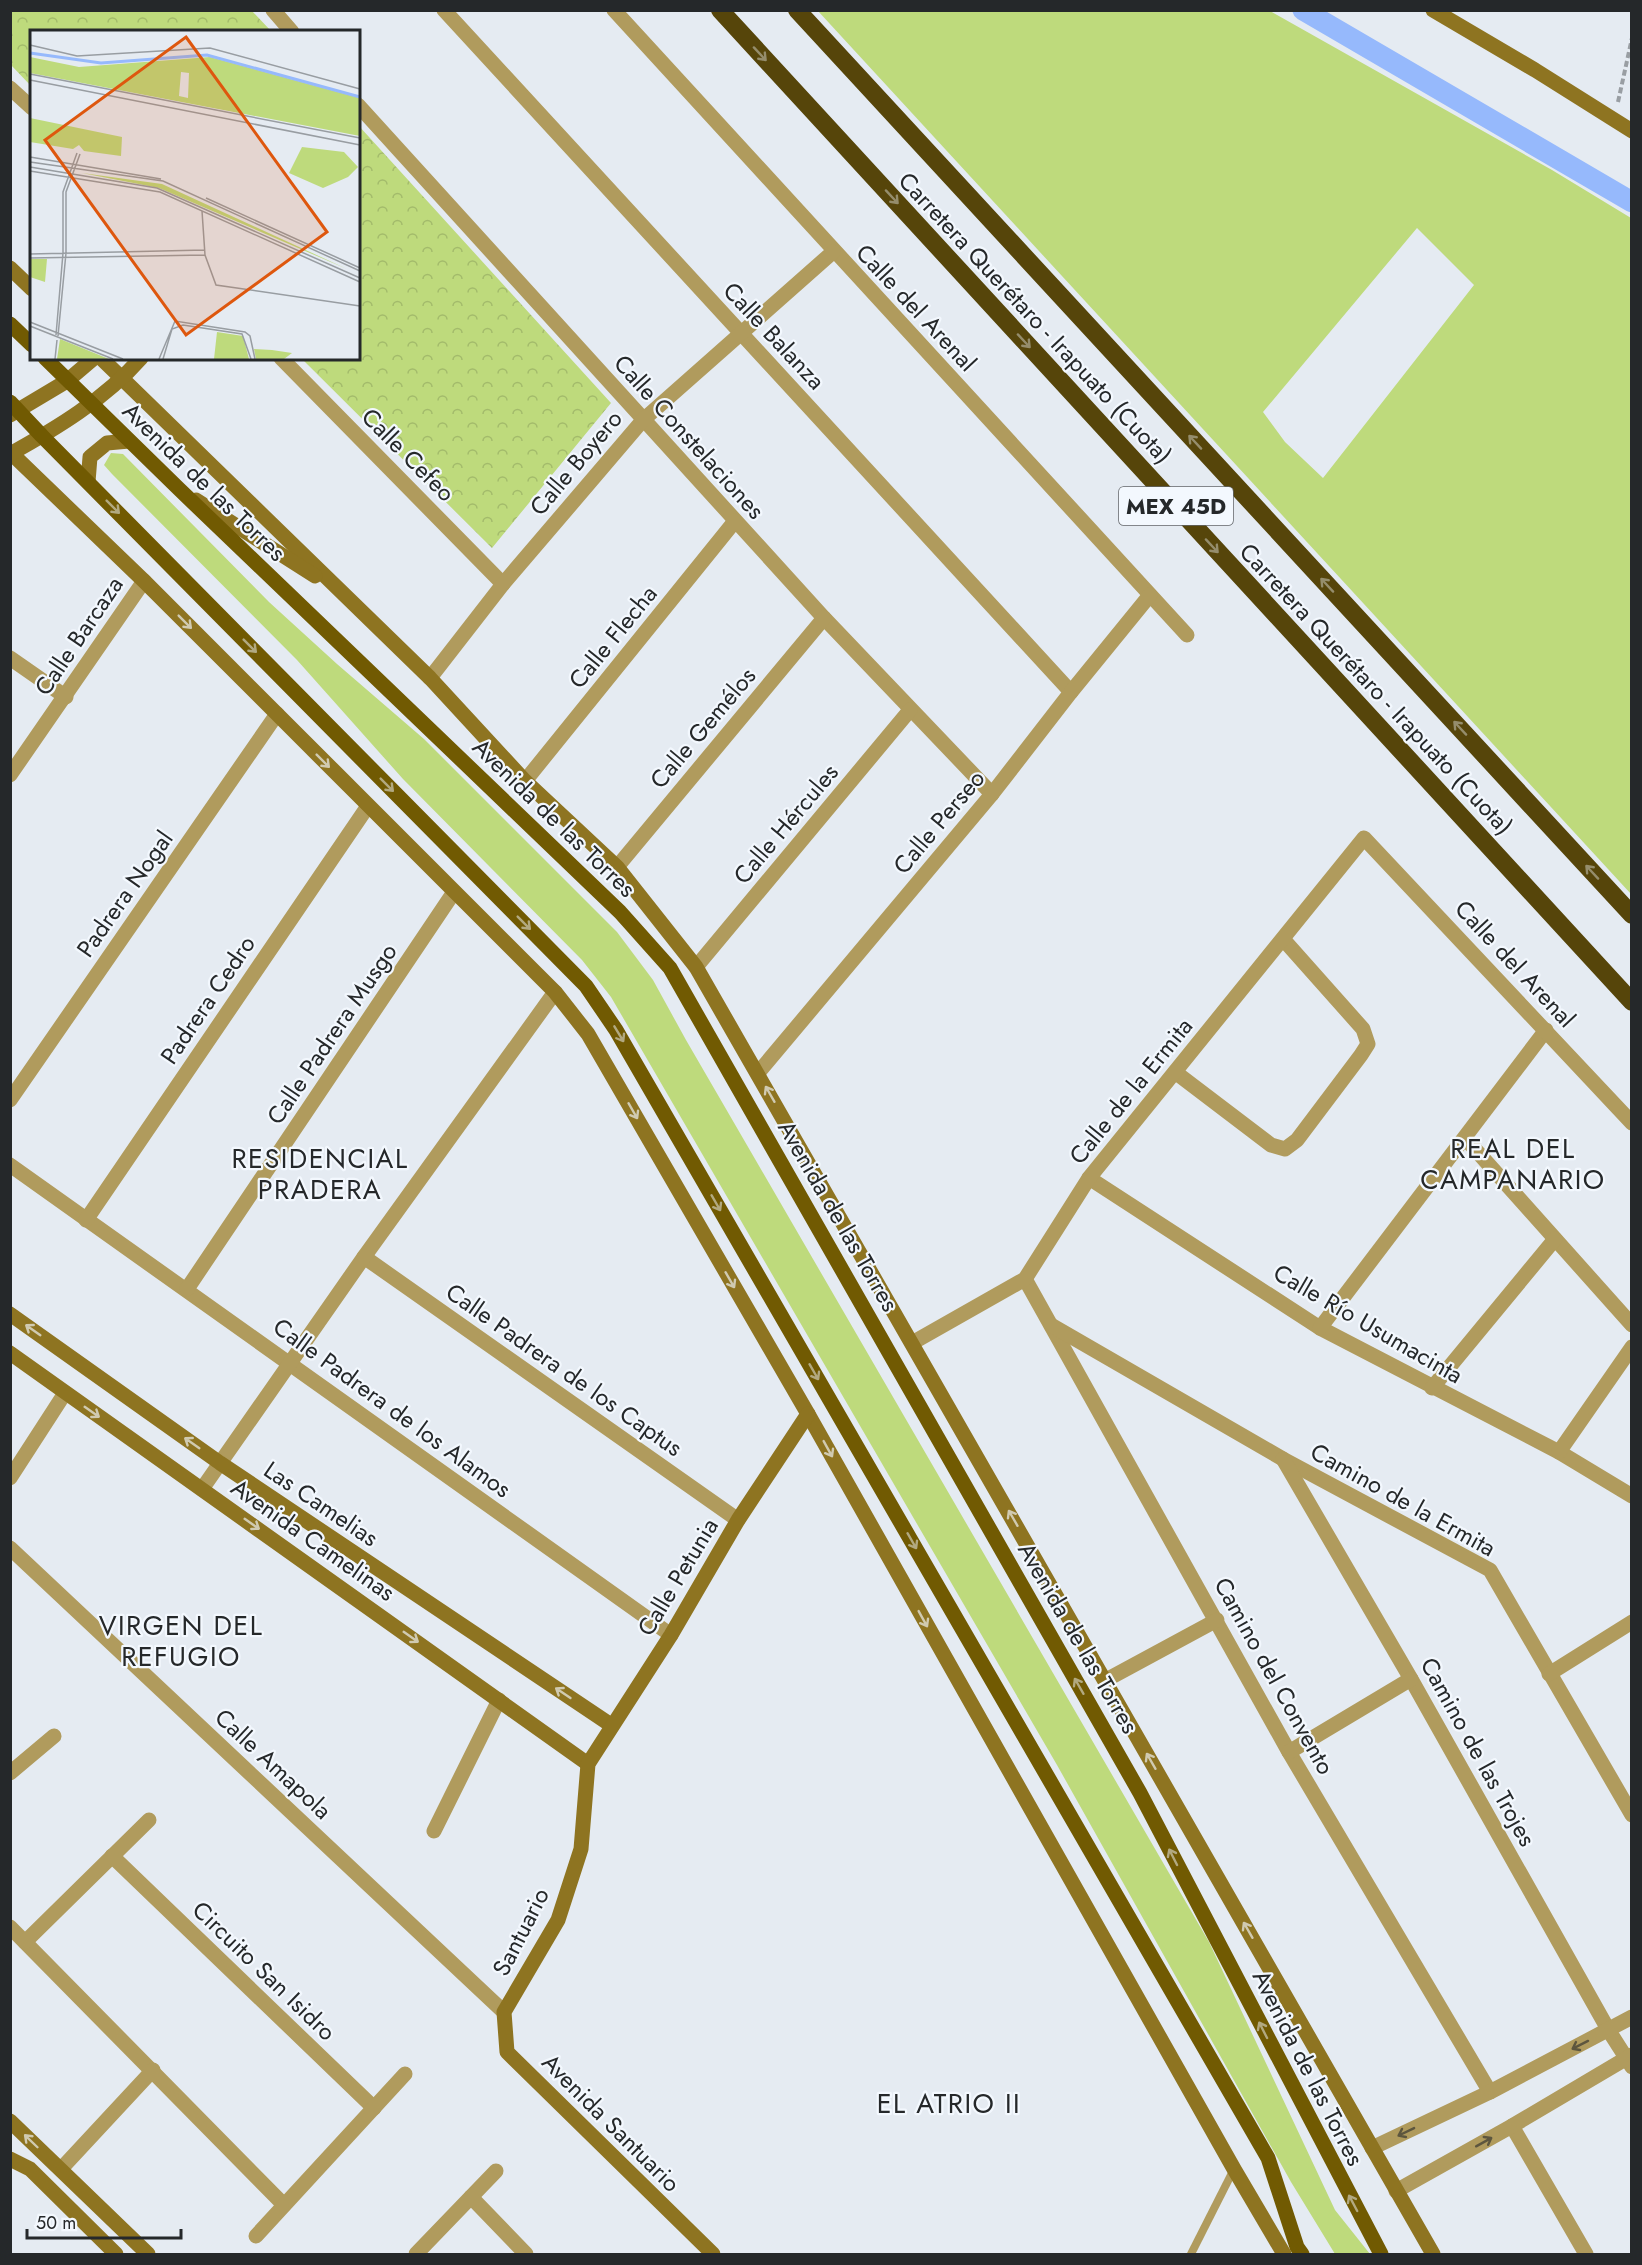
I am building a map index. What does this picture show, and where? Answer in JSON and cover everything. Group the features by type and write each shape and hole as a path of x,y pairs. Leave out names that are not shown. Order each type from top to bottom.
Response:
{"highway":[{"name":"Carretera Querétaro - Irapuato (Cuota)","path":"720,10 1632,1002"},
{"name":"Carretera Querétaro - Irapuato (Cuota)","path":"797,10 1632,915"}],"main road":[{"path":"10,324 30,343"},
{"name":"Avenida de las Torres","path":"47,360 178,489 620,912 670,968 1140,1793 1381,2254"},
{"path":"13,409 586,986 610,1021 1268,2158 1297,2247 1302,2254"}],"street":[{"path":"273,10 290,30"},
{"name":"Calle Balanza","path":"444,10 1071,692"},
{"name":"Calle del Arenal","path":"614,10 833,252 1187,635"},
{"path":"1433,10 1632,130"},
{"path":"10,88 30,106"},
{"name":"Calle Constelaciones","path":"360,107 824,618 992,794"},
{"name":"Calle Boyero","path":"430,678 503,584 643,420 833,252"},
{"path":"10,268 30,287"},
{"path":"13,409 67,381 92,360"},
{"name":"Avenida de las Torres","path":"103,360 430,678 525,781 617,867 696,967 1433,2254"},
{"path":"139,360 122,380 91,404 11,453 144,581 555,992 588,1034 808,1414 1284,2254"},
{"name":"Calle Cefeo","path":"283,360 503,584"},
{"path":"88,482 90,457 106,442 129,441"},
{"path":"178,489 342,594"},
{"name":"Calle Flecha","path":"525,781 735,521"},
{"name":"Calle Barcaza","path":"10,775 144,581"},
{"name":"Calle Perseo","path":"758,1073 992,794 1071,692 1150,596"},
{"name":"Calle Gemélos","path":"617,867 824,618"},
{"path":"10,658 66,697"},
{"name":"Calle Hércules","path":"696,967 910,710"},
{"name":"Padrera Nogal","path":"10,1100 277,714"},
{"name":"Padrera Cedro","path":"86,1220 368,806"},
{"name":"Calle del Arenal","path":"1364,838 1632,1123"},
{"name":"Calle de la Ermita","path":"912,1343 1025,1279 1089,1178 1364,838"},
{"name":"Calle Padrera Musgo","path":"187,1289 454,892"},
{"path":"1175,1071 1271,1145 1285,1149 1297,1140 1368,1044 1363,1029 1283,939"},
{"path":"202,1489 364,1257 555,992"},
{"path":"1320,1328 1546,1030"},
{"path":"1466,1138 1632,1325"},
{"name":"Calle Padrera de los Alamos","path":"10,1165 671,1635"},
{"name":"Calle Río Usumacinta","path":"1089,1178 1320,1328 1559,1452 1632,1496"},
{"path":"1432,1388 1555,1239"},
{"name":"Calle Padrera de los Captus","path":"364,1257 738,1520"},
{"name":"Camino del Convento","path":"1025,1279 1289,1752 1490,2092"},
{"name":"Las Camelias","path":"10,1314 220,1463 611,1725"},
{"name":"Camino de la Ermita","path":"1052,1325 1283,1459 1490,1570 1632,1815"},
{"path":"1559,1452 1632,1347"},
{"name":"Avenida Camelinas","path":"10,1353 588,1764"},
{"path":"10,1478 66,1393"},
{"name":"Calle Petunia","path":"588,1764 671,1635 738,1520 808,1414"},
{"name":"Camino de las Trojes","path":"1283,1459 1411,1679 1609,2031 1630,2060"},
{"name":"Calle Amapola","path":"10,1548 504,2012"},
{"path":"1106,1680 1217,1620"},
{"path":"1549,1674 1632,1622"},
{"path":"1289,1752 1411,1679"},
{"path":"434,1831 499,1700"},
{"path":"12,1770 54,1736"},
{"name":"Santuario","path":"504,2012 558,1920 581,1849 588,1764"},
{"path":"25,1942 149,1820"},
{"name":"Circuito San Isidro","path":"112,1856 374,2108"},
{"path":"10,1927 284,2205"},
{"name":"Avenida Santuario","path":"504,2012 507,2052 713,2254"},
{"path":"1372,2148 1490,2092 1632,2017"},
{"path":"1396,2191 1630,2060"},
{"path":"61,2169 153,2070"},
{"path":"256,2236 405,2074"},
{"path":"10,2121 148,2254"},
{"path":"1512,2126 1586,2254"},
{"path":"10,2159 30,2169 116,2254"},
{"path":"416,2254 496,2171"},
{"path":"471,2197 526,2254"}],"lane":[{"path":"1191,2254 1234,2169"}],"path":[{"path":"1614,120 1632,38"}],"green space":[{"path":"10,11 252,11 270,30 30,30 30,85 11,65"},
{"path":"818,11 1270,11 1552,170 1631,218 1631,894","holes":["1417,228 1474,285 1323,478 1285,442 1263,412"]},
{"path":"360,127 611,403 492,548 303,360 360,360"},
{"path":"111,453 123,454 269,602 424,739 617,932 653,980 1209,1942 1335,2210 1370,2254 1335,2254 1291,2182 1057,1765 611,997 582,960 403,779 297,660 112,474 104,465"}],"waterway":[{"path":"1303,10 1632,202"}],"district":[{"name":"REAL DEL CAMPANARIO","path":"1513,1164"},
{"name":"RESIDENCIAL PRADERA","path":"320,1174"},
{"name":"VIRGEN DEL REFUGIO","path":"181,1642"},
{"name":"EL ATRIO II","path":"949,2104"}]}
